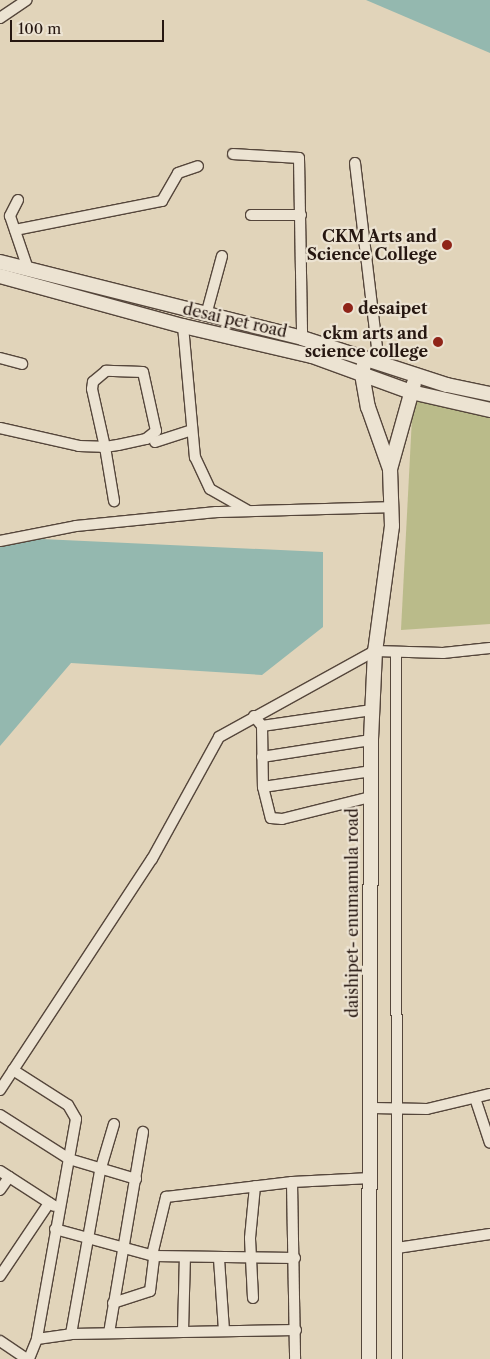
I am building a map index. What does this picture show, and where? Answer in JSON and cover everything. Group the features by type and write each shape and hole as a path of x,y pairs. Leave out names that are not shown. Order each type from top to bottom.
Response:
{"street":[{"path":"0,18 27,0"},
{"path":"233,154 299,158 302,338"},
{"path":"355,163 372,362"},
{"path":"16,230 162,201 178,173 198,166"},
{"path":"18,200 9,210 28,269"},
{"path":"251,215 301,215"},
{"path":"206,315 222,256"},
{"name":"desai pet road","path":"0,262 302,338 372,362 490,394"},
{"name":"desai pet road","path":"0,276 183,326 312,356 411,392 490,410"},
{"path":"183,326 195,456 210,489 250,511"},
{"path":"0,358 22,364"},
{"name":"daishipet- enumamula road","path":"372,362 362,374 368,407 390,469"},
{"path":"0,428 105,447 146,439 156,431 146,375 139,370 106,371 94,382 105,447 114,501"},
{"name":"daishipet- enumamula road","path":"369,1359 372,1108 367,948 372,710 375,651 390,561 390,469 416,375"},
{"path":"155,442 192,430"},
{"path":"0,541 76,526 250,511 391,507"},
{"path":"0,1090 152,859 209,750 219,737 375,651 396,652 490,648"},
{"path":"396,652 397,1359"},
{"path":"262,726 372,710"},
{"path":"254,716 262,726 263,787 266,813 275,820 370,797"},
{"path":"262,757 371,740"},
{"path":"263,787 372,771"},
{"path":"0,1276 54,1206 69,1160 74,1112 13,1070"},
{"path":"372,1108 398,1111 490,1094"},
{"path":"475,1098 490,1143"},
{"path":"0,1114 69,1160 100,1171 136,1179"},
{"path":"72,1334 87,1237 100,1171 114,1124"},
{"path":"109,1333 121,1246 136,1179 143,1132"},
{"path":"0,1171 54,1206"},
{"path":"0,1190 9,1177"},
{"path":"113,1303 150,1292 153,1256 166,1197 292,1182 371,1178"},
{"path":"292,1182 295,1258 295,1359"},
{"path":"253,1298 252,1259 255,1186"},
{"path":"0,1341 28,1359 36,1339 55,1229 54,1206"},
{"path":"55,1229 153,1256 252,1259 295,1258"},
{"path":"397,1248 490,1234"},
{"path":"183,1331 185,1257"},
{"path":"219,1258 224,1330"},
{"path":"36,1339 72,1334 296,1330"}],"green space":[{"path":"414,379 490,398 490,624 401,630"}],"water":[{"path":"366,0 490,0 490,53"},
{"path":"20,538 323,552 323,627 262,675 71,663 0,746 0,543"}],"place":[{"name":"CKM Arts and Science College","path":"447,245"},
{"name":"desaipet","path":"348,308"},
{"name":"ckm arts and science college","path":"438,342"}]}
